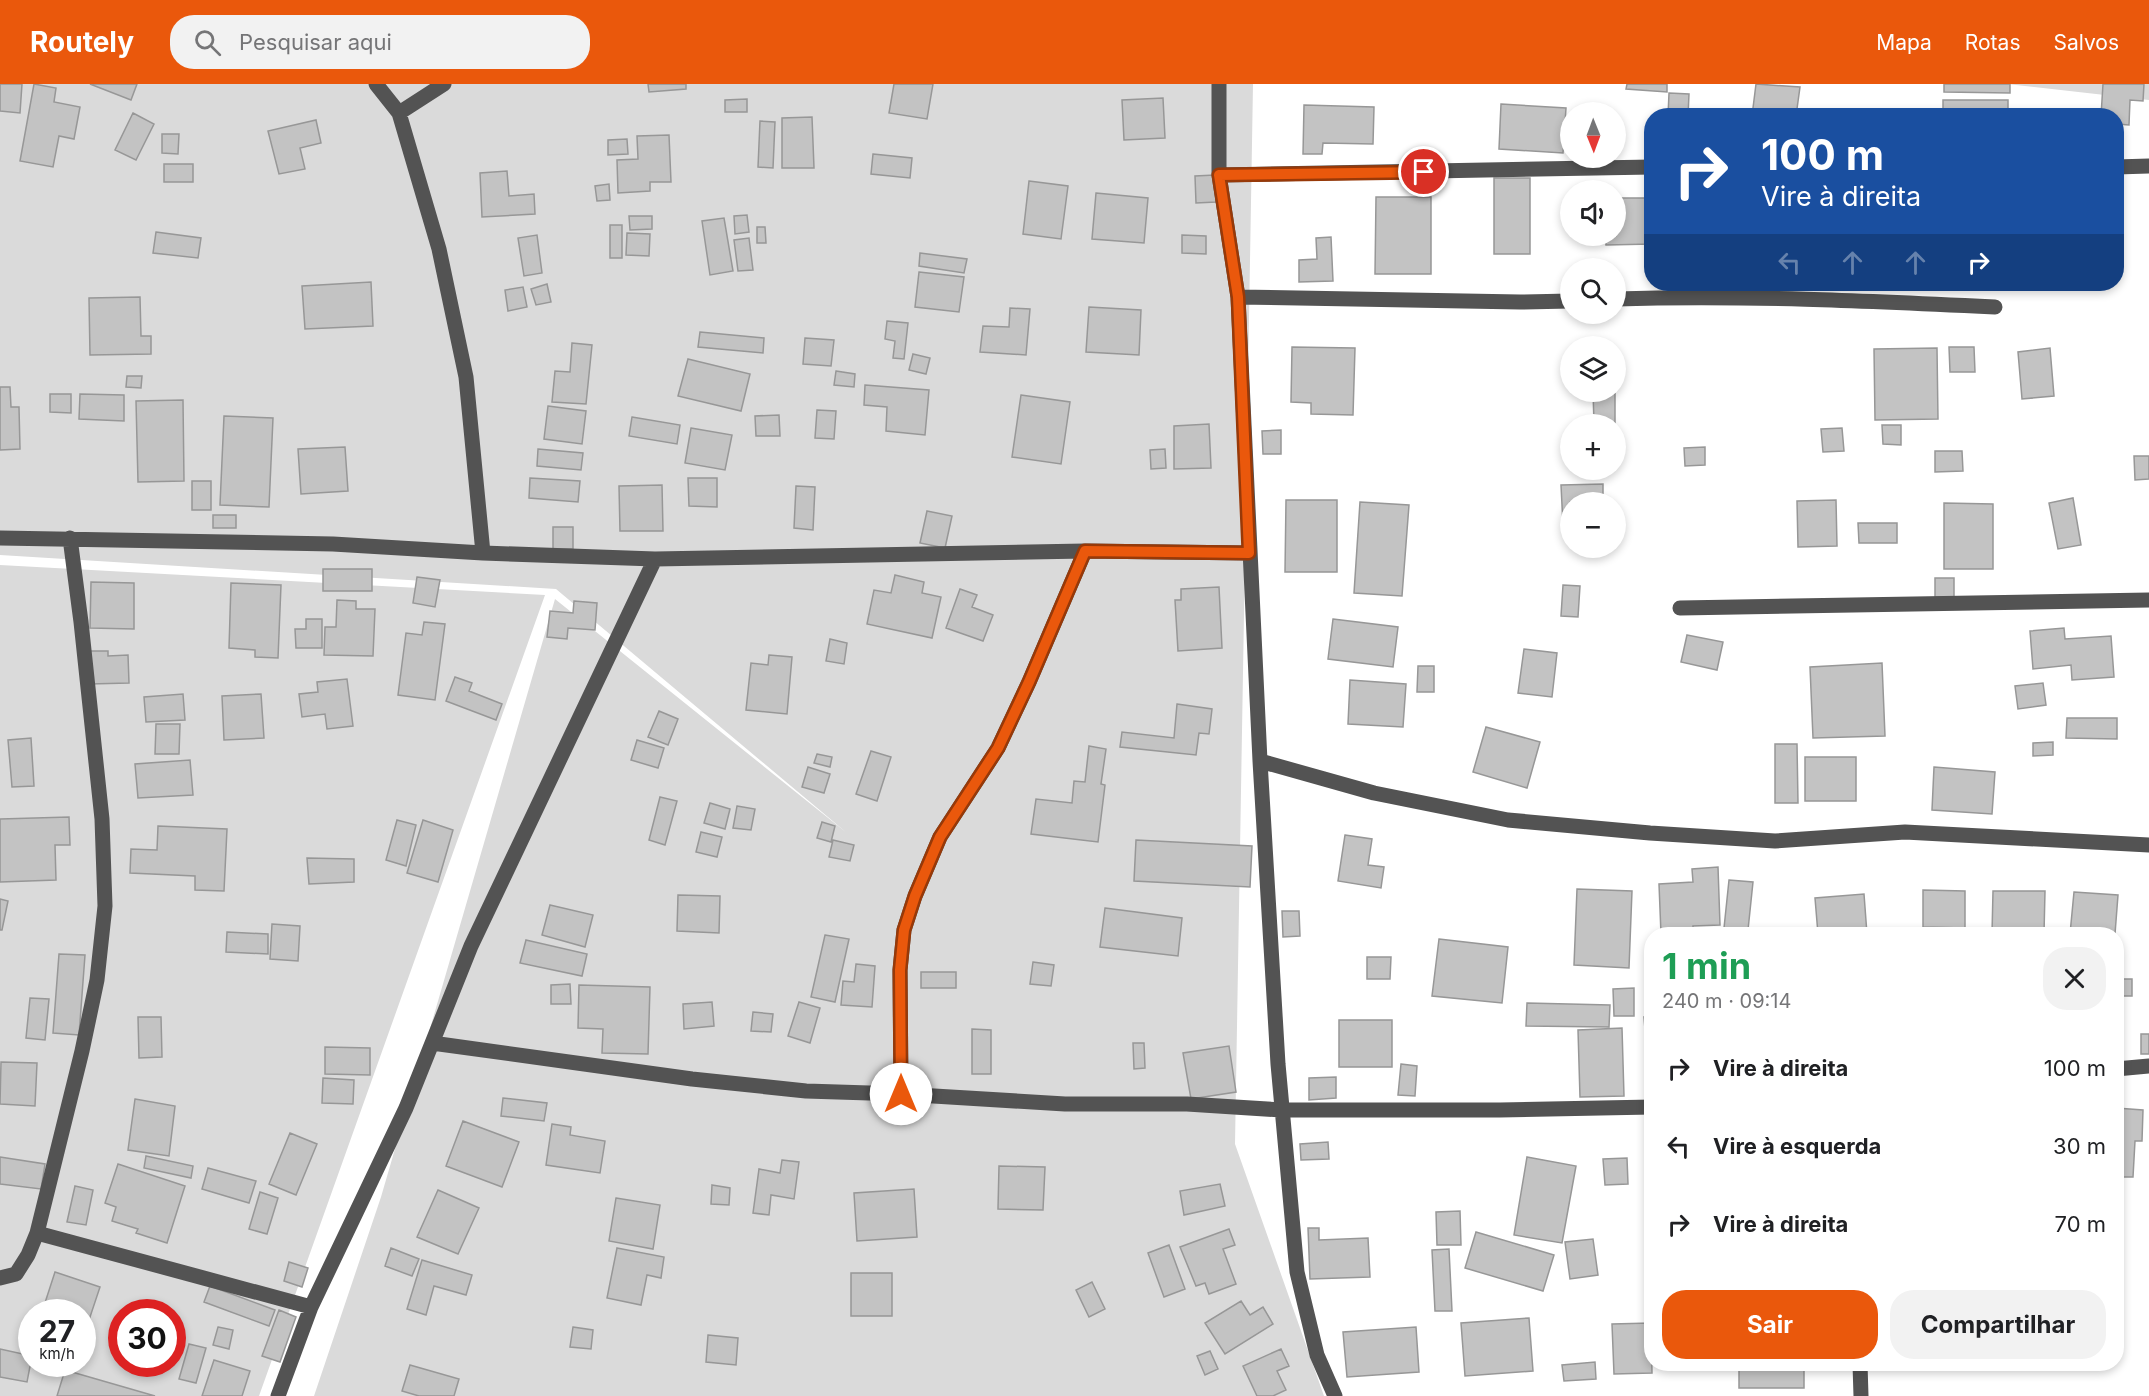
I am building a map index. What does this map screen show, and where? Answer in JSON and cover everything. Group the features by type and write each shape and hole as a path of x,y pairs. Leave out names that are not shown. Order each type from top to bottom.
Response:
{"street":[{"path":"376,84 399,113 439,249 466,377 483,552"},
{"path":"399,113 444,84"},
{"path":"1219,84 1219,175 1238,297 1260,761 1282,1110 1298,1272 1317,1355 1335,1396"},
{"path":"2124,167 2149,166"},
{"path":"1219,175 1644,167"},
{"path":"1238,297 1560,301"},
{"path":"1626,299 1675,297 1870,301 1995,307"},
{"path":"0,538 333,544 655,559 1085,551 1249,553"},
{"path":"0,1278 16,1274 28,1256 38,1233 97,980 105,906 102,819 70,538"},
{"path":"901,1094 900,970 904,930 912,904 940,837 998,748 1085,551"},
{"path":"278,1396 311,1307 406,1108 471,946 655,559"},
{"path":"1680,608 2149,600"},
{"path":"1260,761 1374,793 1508,820 1650,833 1775,841 1905,832 2149,845"},
{"path":"432,1043 692,1079 806,1091 1065,1104 1187,1104 1282,1110 1644,1107"},
{"path":"2124,1068 2149,1066"},
{"path":"38,1233 311,1307"},
{"path":"1860,1371 1861,1396"}],"shaded area":[{"path":"0,84 1253,84 1235,1144 1324,1396 314,1396 381,1197 555,599 847,833 556,589 0,555"},
{"path":"2007,84 2149,84 2149,100"},
{"path":"0,565 545,595 259,1396 0,1396"}],"building":[{"path":"0,84 22,84 20,113 0,111"},
{"path":"34,84 56,88 54,102 80,107 74,139 59,136 53,167 20,161"},
{"path":"90,84 137,84 131,100"},
{"path":"648,84 686,84 686,89 649,92"},
{"path":"894,84 933,84 927,119 889,113"},
{"path":"1627,84 1667,84 1667,92 1626,89"},
{"path":"1756,84 1800,87 1797,108 1753,108"},
{"path":"1944,84 2010,84 2010,93 1944,92"},
{"path":"2103,84 2144,84 2143,101 2130,100 2129,125 2124,125 2124,108 2102,108"},
{"path":"1669,93 1689,94 1688,108 1668,108"},
{"path":"1163,98 1165,138 1124,140 1122,100"},
{"path":"747,99 747,112 725,112 725,100"},
{"path":"1943,100 2008,100 2008,108 1943,108"},
{"path":"1501,104 1560,108 1560,153 1499,149"},
{"path":"1304,105 1374,107 1373,144 1323,143 1322,154 1303,154"},
{"path":"133,113 154,124 136,160 115,150"},
{"path":"812,117 814,168 782,168 782,118"},
{"path":"316,120 321,143 300,148 305,169 279,174 268,131"},
{"path":"760,121 775,122 773,168 758,167"},
{"path":"162,134 179,134 178,154 162,153"},
{"path":"669,135 671,182 650,182 650,191 618,193 617,160 638,159 637,136"},
{"path":"627,139 628,154 608,155 608,140"},
{"path":"873,154 912,158 910,178 871,174"},
{"path":"164,164 193,164 193,182 164,182"},
{"path":"507,171 509,196 534,194 535,214 482,217 480,173"},
{"path":"1215,175 1216,202 1196,203 1195,176"},
{"path":"1494,178 1530,178 1530,254 1494,254"},
{"path":"1029,181 1068,186 1061,239 1023,234"},
{"path":"609,184 610,200 597,201 595,186"},
{"path":"1096,193 1148,198 1144,243 1092,239"},
{"path":"1376,197 1431,197 1431,274 1375,274"},
{"path":"1626,198 1644,198 1644,244 1626,245"},
{"path":"747,215 749,232 735,234 734,216"},
{"path":"629,216 652,216 652,229 630,230"},
{"path":"724,218 733,271 710,275 702,221"},
{"path":"610,225 622,225 622,258 610,258"},
{"path":"757,227 765,227 766,243 757,243"},
{"path":"156,232 201,238 198,258 153,253"},
{"path":"627,233 650,234 649,256 626,255"},
{"path":"537,235 542,273 524,276 518,238"},
{"path":"1182,235 1206,236 1206,254 1182,253"},
{"path":"1331,237 1333,281 1299,282 1299,260 1317,259 1316,238"},
{"path":"749,238 753,270 738,271 734,240"},
{"path":"920,253 967,259 964,273 919,266"},
{"path":"919,272 964,277 959,312 915,307"},
{"path":"371,282 373,326 305,329 302,286"},
{"path":"547,284 551,302 536,305 531,289"},
{"path":"523,287 527,307 508,311 505,290"},
{"path":"140,297 141,336 151,336 151,354 90,355 89,298"},
{"path":"1089,307 1141,310 1139,355 1086,352"},
{"path":"1010,308 1030,309 1026,355 980,352 983,326 1009,327"},
{"path":"887,321 908,323 904,359 893,358 895,341 885,339"},
{"path":"700,332 764,338 763,353 698,347"},
{"path":"805,338 834,340 831,366 803,364"},
{"path":"572,343 592,345 586,404 552,402 555,371 570,372"},
{"path":"1292,347 1355,348 1353,415 1311,414 1311,403 1291,402"},
{"path":"1949,347 1974,347 1975,372 1950,372"},
{"path":"1937,348 1938,419 1875,420 1874,349"},
{"path":"2050,348 2054,396 2022,399 2018,352"},
{"path":"913,354 930,358 926,374 909,370"},
{"path":"688,359 750,374 741,411 678,396"},
{"path":"836,371 855,374 854,387 834,385"},
{"path":"127,376 142,376 141,388 126,387"},
{"path":"865,385 929,390 925,435 886,431 887,407 864,405"},
{"path":"0,387 10,387 11,407 19,407 20,449 0,450"},
{"path":"50,394 71,394 71,413 50,412"},
{"path":"80,394 124,395 124,421 79,419"},
{"path":"1021,395 1070,402 1061,464 1012,457"},
{"path":"183,400 184,481 138,482 136,401"},
{"path":"1593,402 1615,402 1615,414 1594,414"},
{"path":"548,406 586,411 582,444 544,439"},
{"path":"817,410 836,411 834,439 815,438"},
{"path":"779,415 780,436 756,436 755,416"},
{"path":"224,416 273,418 269,507 220,505"},
{"path":"632,417 680,425 677,444 629,436"},
{"path":"1209,424 1211,468 1174,469 1174,426"},
{"path":"1882,425 1901,425 1901,445 1883,444"},
{"path":"691,428 732,435 725,470 685,463"},
{"path":"1842,428 1844,451 1823,452 1821,429"},
{"path":"1281,430 1281,454 1263,454 1262,431"},
{"path":"345,447 348,491 301,494 298,449"},
{"path":"1705,447 1705,465 1685,466 1684,448"},
{"path":"538,449 583,453 581,470 537,466"},
{"path":"1165,449 1166,468 1151,469 1150,450"},
{"path":"1935,451 1962,451 1963,471 1935,472"},
{"path":"2134,456 2149,456 2149,479 2135,480"},
{"path":"530,478 580,481 578,502 529,498"},
{"path":"688,478 717,478 717,507 689,506"},
{"path":"192,481 211,481 211,510 192,510"},
{"path":"1603,484 1603,492 1561,492 1561,485"},
{"path":"662,485 663,531 620,531 619,486"},
{"path":"796,486 815,487 813,530 794,528"},
{"path":"2073,498 2081,545 2058,549 2049,503"},
{"path":"1286,500 1337,500 1337,572 1285,572"},
{"path":"1836,500 1837,546 1798,547 1797,501"},
{"path":"1360,502 1409,505 1402,596 1354,593"},
{"path":"1944,503 1993,504 1993,569 1944,569"},
{"path":"927,511 952,516 945,548 920,543"},
{"path":"213,515 236,515 236,528 213,528"},
{"path":"1858,523 1897,523 1897,543 1859,543"},
{"path":"553,527 573,527 573,549 553,549"},
{"path":"323,569 372,569 372,591 323,591"},
{"path":"895,575 924,582 922,593 941,597 932,638 867,624 874,590 891,593"},
{"path":"417,577 440,580 435,607 413,603"},
{"path":"1935,578 1954,578 1954,598 1935,597"},
{"path":"91,582 134,583 134,629 90,628"},
{"path":"231,583 281,585 278,658 255,657 255,650 229,648"},
{"path":"1563,585 1580,586 1578,617 1561,616"},
{"path":"1219,587 1222,648 1178,651 1175,600 1181,600 1181,589"},
{"path":"960,589 977,595 972,607 993,615 983,641 946,628"},
{"path":"337,600 356,601 356,609 375,609 373,656 324,655 325,627 336,627"},
{"path":"574,601 597,603 595,630 568,628 567,639 547,637 550,611 573,613"},
{"path":"306,619 322,619 322,648 296,648 295,629 306,629"},
{"path":"1333,619 1398,627 1393,667 1328,659"},
{"path":"424,622 445,624 435,700 398,695 406,633 422,635"},
{"path":"2064,628 2065,639 2111,636 2114,677 2072,680 2071,665 2033,669 2030,631"},
{"path":"1687,635 1723,642 1717,670 1681,662"},
{"path":"830,639 847,643 844,664 826,661"},
{"path":"1524,649 1557,653 1552,697 1518,693"},
{"path":"88,651 108,651 108,656 128,655 129,683 89,684"},
{"path":"769,655 792,657 787,714 746,710 751,663 768,665"},
{"path":"1882,663 1885,736 1813,738 1810,667"},
{"path":"1418,666 1434,666 1434,692 1417,692"},
{"path":"455,677 472,683 469,691 502,704 496,720 446,701"},
{"path":"347,679 353,726 327,729 325,714 302,717 299,694 318,692 317,682"},
{"path":"1350,680 1406,684 1403,727 1348,724"},
{"path":"2043,683 2046,705 2018,709 2015,686"},
{"path":"183,694 185,720 146,722 144,697"},
{"path":"261,694 264,738 224,740 222,696"},
{"path":"1177,704 1212,709 1209,734 1199,733 1196,755 1120,747 1122,732 1174,738"},
{"path":"659,711 678,719 668,745 648,737"},
{"path":"2067,718 2117,718 2117,739 2066,738"},
{"path":"156,724 180,724 179,754 155,754"},
{"path":"1486,727 1540,742 1527,788 1473,772"},
{"path":"31,738 34,786 12,787 8,740"},
{"path":"637,740 664,748 658,768 631,760"},
{"path":"2053,742 2053,755 2033,756 2033,743"},
{"path":"1775,744 1797,744 1798,803 1775,803"},
{"path":"1089,746 1106,749 1101,784 1105,785 1098,842 1031,834 1036,799 1072,803 1074,781 1085,782"},
{"path":"871,751 891,757 877,801 856,794"},
{"path":"817,754 832,757 830,767 814,763"},
{"path":"1805,757 1856,757 1856,801 1805,801"},
{"path":"190,760 193,795 138,798 135,764"},
{"path":"808,767 830,774 824,793 802,787"},
{"path":"1934,767 1995,772 1992,814 1932,810"},
{"path":"660,797 677,801 665,845 649,840"},
{"path":"710,803 730,809 725,829 704,823"},
{"path":"737,806 755,809 751,830 733,828"},
{"path":"69,817 70,845 55,845 56,880 0,882 0,819"},
{"path":"397,820 416,825 406,866 386,860"},
{"path":"423,820 453,830 438,882 407,873"},
{"path":"822,822 835,826 831,842 817,838"},
{"path":"158,826 227,829 224,891 195,890 195,876 130,873 131,849 157,850"},
{"path":"701,832 722,837 717,857 696,852"},
{"path":"1345,835 1372,839 1368,865 1384,867 1381,888 1338,881"},
{"path":"833,840 854,845 850,861 829,857"},
{"path":"1136,840 1252,846 1250,887 1134,881"},
{"path":"307,858 354,859 354,882 309,884"},
{"path":"1718,867 1720,925 1661,927 1659,884 1693,882 1692,869"},
{"path":"1729,880 1753,882 1748,927 1724,927"},
{"path":"1577,889 1632,891 1629,968 1574,965"},
{"path":"1923,890 1965,891 1965,927 1923,927"},
{"path":"1993,891 2045,891 2044,927 1992,927"},
{"path":"2074,892 2118,895 2116,927 2071,927"},
{"path":"1864,894 1866,927 1817,927 1815,898"},
{"path":"678,895 720,896 719,933 677,931"},
{"path":"0,899 8,901 2,930 0,930"},
{"path":"550,905 593,915 585,947 542,935"},
{"path":"1105,908 1182,918 1178,956 1100,947"},
{"path":"1282,911 1299,911 1300,936 1283,937"},
{"path":"272,924 300,926 298,961 270,959"},
{"path":"227,932 268,934 268,954 226,952"},
{"path":"825,935 849,939 835,1002 811,997"},
{"path":"1439,939 1508,947 1502,1003 1432,996"},
{"path":"526,940 587,954 582,976 520,963"},
{"path":"59,954 85,955 79,1035 53,1033"},
{"path":"1367,957 1391,957 1390,979 1367,979"},
{"path":"1033,962 1054,965 1051,986 1030,984"},
{"path":"856,964 875,966 872,1007 841,1005 843,981 854,982"},
{"path":"921,972 956,972 956,988 921,988"},
{"path":"2124,979 2132,979 2132,996 2124,996"},
{"path":"570,984 571,1004 551,1004 551,985"},
{"path":"579,985 650,987 648,1054 602,1053 603,1029 578,1028"},
{"path":"1634,988 1634,1016 1614,1016 1613,989"},
{"path":"30,998 49,999 45,1040 26,1038"},
{"path":"712,1002 714,1026 684,1029 683,1004"},
{"path":"799,1002 820,1008 810,1043 788,1036"},
{"path":"1527,1003 1610,1005 1609,1027 1526,1026"},
{"path":"753,1012 773,1014 771,1032 751,1031"},
{"path":"138,1017 161,1017 162,1057 139,1058"},
{"path":"1339,1020 1392,1020 1392,1067 1339,1067"},
{"path":"1622,1028 1624,1096 1580,1097 1578,1030"},
{"path":"972,1029 991,1030 991,1074 972,1074"},
{"path":"2141,1034 2149,1034 2149,1054 2141,1054"},
{"path":"1133,1043 1144,1043 1145,1068 1134,1069"},
{"path":"1229,1046 1236,1092 1191,1099 1183,1053"},
{"path":"325,1047 370,1048 370,1075 325,1074"},
{"path":"1,1062 37,1063 35,1106 0,1104"},
{"path":"1401,1064 1417,1066 1415,1096 1398,1095"},
{"path":"1336,1077 1336,1098 1309,1100 1309,1078"},
{"path":"323,1078 354,1080 353,1104 322,1103"},
{"path":"503,1098 547,1103 544,1121 501,1116"},
{"path":"135,1099 175,1106 169,1156 128,1150"},
{"path":"2124,1109 2143,1110 2142,1141 2135,1141 2133,1177 2124,1177"},
{"path":"463,1121 519,1142 502,1187 446,1166"},
{"path":"552,1124 571,1127 570,1135 605,1141 600,1173 546,1165"},
{"path":"290,1133 317,1144 296,1195 269,1184"},
{"path":"1328,1142 1329,1159 1301,1160 1300,1144"},
{"path":"146,1156 193,1166 191,1178 144,1168"},
{"path":"0,1157 45,1164 41,1189 0,1184"},
{"path":"1527,1157 1576,1166 1562,1243 1514,1235"},
{"path":"1627,1158 1628,1184 1605,1185 1603,1159"},
{"path":"782,1160 799,1162 794,1199 771,1195 769,1215 753,1213 759,1169 780,1173"},
{"path":"118,1164 185,1186 167,1243 136,1233 138,1229 112,1221 116,1207 105,1203"},
{"path":"999,1166 1045,1167 1043,1210 998,1209"},
{"path":"208,1168 256,1181 249,1203 202,1189"},
{"path":"1220,1184 1225,1206 1184,1215 1180,1191"},
{"path":"712,1185 730,1188 729,1205 711,1204"},
{"path":"75,1186 93,1190 86,1225 67,1222"},
{"path":"914,1189 917,1237 857,1241 854,1193"},
{"path":"438,1190 479,1208 458,1254 417,1237"},
{"path":"260,1192 278,1198 267,1234 249,1229"},
{"path":"616,1198 660,1205 653,1249 609,1241"},
{"path":"1460,1211 1461,1245 1437,1245 1436,1212"},
{"path":"1308,1228 1319,1228 1319,1240 1368,1238 1370,1277 1310,1279"},
{"path":"1229,1229 1235,1245 1223,1249 1236,1284 1209,1294 1205,1283 1196,1286 1180,1247"},
{"path":"1476,1232 1554,1255 1543,1291 1465,1268"},
{"path":"1593,1239 1598,1275 1570,1279 1565,1242"},
{"path":"1169,1245 1185,1289 1164,1297 1148,1253"},
{"path":"391,1248 419,1259 412,1276 385,1266"},
{"path":"617,1248 664,1257 661,1278 647,1275 641,1305 607,1298"},
{"path":"1449,1249 1452,1311 1435,1311 1432,1250"},
{"path":"422,1260 472,1275 466,1295 434,1286 426,1315 407,1309"},
{"path":"289,1262 308,1268 302,1287 284,1281"},
{"path":"55,1272 100,1287 96,1299 46,1299"},
{"path":"851,1273 892,1273 892,1316 851,1316"},
{"path":"1092,1282 1105,1309 1089,1317 1076,1290"},
{"path":"210,1286 275,1310 269,1326 204,1302"},
{"path":"1241,1301 1250,1315 1263,1307 1273,1324 1225,1354 1205,1323"},
{"path":"279,1310 296,1317 280,1362 262,1356"},
{"path":"1529,1318 1533,1371 1465,1376 1461,1323"},
{"path":"1644,1323 1644,1371 1652,1371 1652,1373 1614,1374 1612,1324"},
{"path":"218,1327 233,1330 229,1349 213,1345"},
{"path":"573,1327 593,1330 591,1349 570,1347"},
{"path":"1416,1327 1419,1372 1347,1377 1343,1332"},
{"path":"708,1335 738,1338 736,1365 706,1362"},
{"path":"189,1344 206,1348 196,1383 179,1379 186,1377 186,1354"},
{"path":"0,1349 18,1353 18,1377 28,1377 27,1382 0,1377"},
{"path":"1281,1349 1289,1366 1277,1371 1286,1390 1273,1396 1257,1396 1243,1366"},
{"path":"1210,1351 1218,1369 1205,1375 1197,1356"},
{"path":"214,1360 250,1371 242,1396 202,1396"},
{"path":"1595,1362 1596,1379 1564,1381 1562,1365"},
{"path":"410,1365 459,1379 454,1396 419,1396 402,1391"},
{"path":"1739,1371 1804,1371 1804,1388 1739,1388"},
{"path":"63,1377 89,1377 155,1396 57,1396"}],"route":[{"path":"901,1094 900,970 904,930 915,896 940,837 998,748 1085,551 1249,553 1238,297 1219,175 1424,172"}]}
